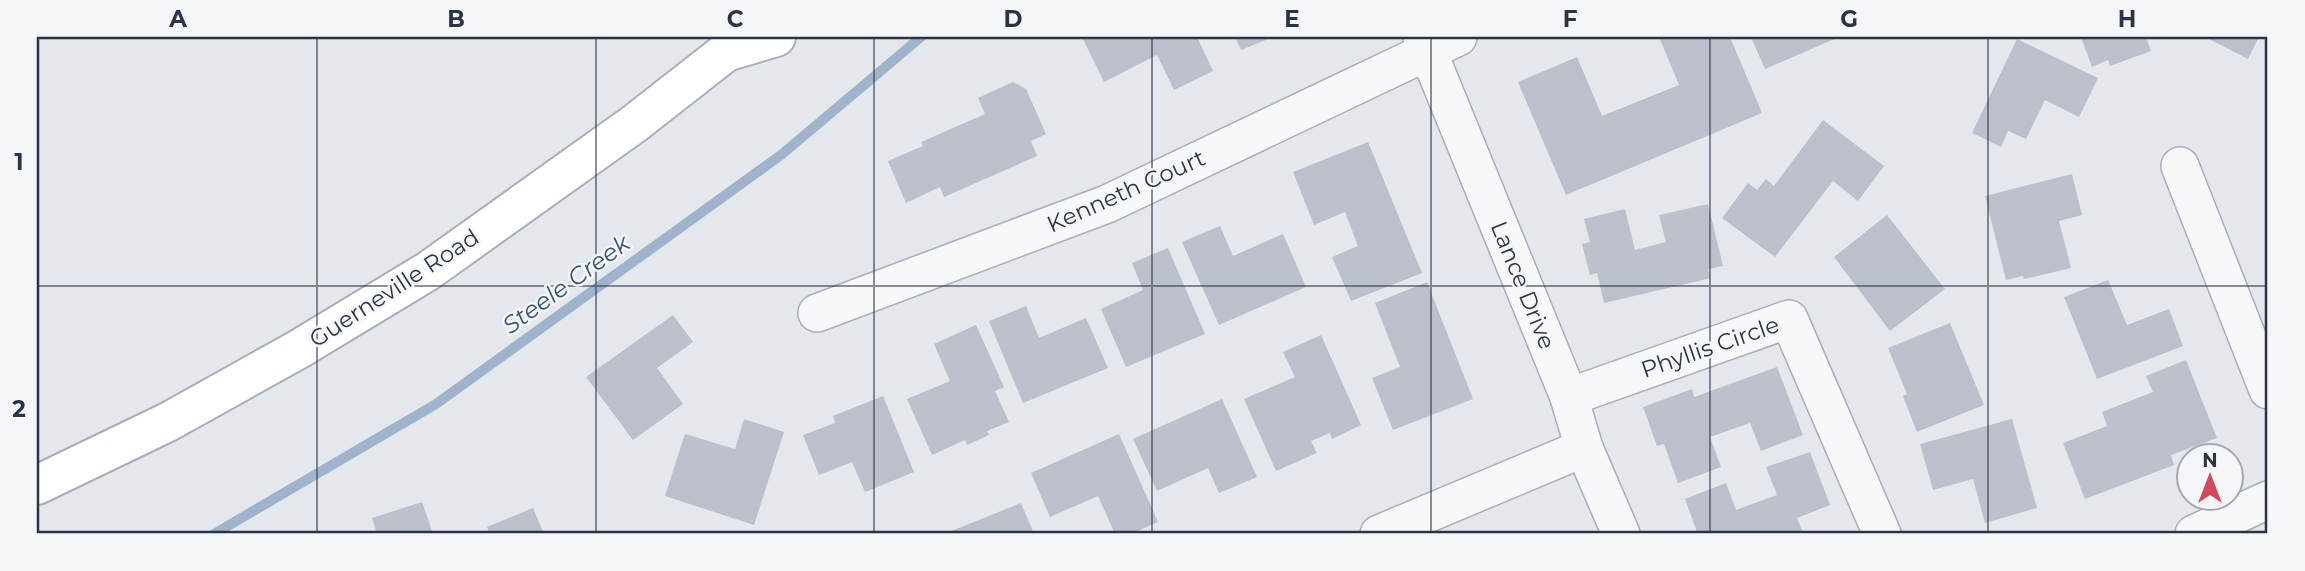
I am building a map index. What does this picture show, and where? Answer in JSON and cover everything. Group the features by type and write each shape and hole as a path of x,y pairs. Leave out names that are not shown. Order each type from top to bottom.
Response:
{"main road":[{"name":"Guerneville Road","path":"37,485 168,422 299,349 428,271 634,124 730,45 776,37"}],"street":[{"name":"Kenneth Court","path":"817,313 1107,204 1436,41"},
{"name":"Lance Drive","path":"1436,41 1569,397 1584,448 1621,534"},
{"path":"2180,166 2268,390"},
{"name":"Phyllis Circle","path":"1569,397 1789,319 1882,534"},
{"path":"1380,534 1584,448"},
{"path":"2194,534 2268,500"}],"building":[{"path":"1082,37 1197,37 1213,71 1174,90 1157,55 1104,82"},
{"path":"1235,37 1273,37 1241,50"},
{"path":"1659,37 1730,37 1762,113 1566,195 1518,82 1577,57 1602,116 1679,85"},
{"path":"1751,37 1839,37 1765,69"},
{"path":"2081,37 2146,37 2151,51 2110,66 2108,60 2092,67"},
{"path":"2205,37 2259,37 2248,59"},
{"path":"2017,39 2098,78 2079,117 2045,100 2026,139 2008,131 2001,147 1972,133"},
{"path":"1013,82 1026,89 1046,134 1031,141 1037,156 944,197 940,187 906,203 888,161 923,146 921,142 985,114 978,98"},
{"path":"1823,120 1884,166 1858,201 1833,181 1775,257 1722,218 1748,183 1757,190 1766,179 1774,186"},
{"path":"1368,142 1422,273 1351,301 1332,257 1358,246 1345,212 1314,225 1293,172"},
{"path":"2072,174 2082,215 2059,221 2071,268 2024,279 2023,276 2006,280 1985,196"},
{"path":"1708,204 1723,266 1708,269 1711,278 1604,303 1597,273 1590,275 1582,244 1590,242 1584,219 1625,209 1635,250 1666,242 1659,215"},
{"path":"1887,215 1945,289 1890,331 1834,257"},
{"path":"1220,226 1233,256 1283,234 1306,287 1219,325 1182,242"},
{"path":"1168,248 1205,334 1126,367 1101,309 1143,290 1132,263"},
{"path":"2108,280 2127,325 2169,309 2183,346 2097,379 2064,297"},
{"path":"1427,282 1473,399 1393,430 1372,378 1400,367 1375,303"},
{"path":"1026,306 1039,338 1086,318 1108,368 1023,403 989,321"},
{"path":"673,315 693,342 657,368 683,404 633,440 586,377"},
{"path":"1950,323 1984,405 1917,432 1903,396 1907,394 1888,348"},
{"path":"976,325 1004,387 995,391 1009,422 987,431 989,435 967,445 965,440 932,455 907,399 950,381 934,344"},
{"path":"1321,335 1361,425 1332,439 1330,433 1311,441 1317,453 1276,471 1244,399 1295,377 1283,352"},
{"path":"2186,360 2217,438 2206,442 2176,442 2176,453 2171,455 2174,465 2085,499 2063,443 2107,426 2102,412 2153,392 2146,376"},
{"path":"1777,367 1803,435 1761,451 1750,423 1710,437 1721,467 1678,483 1664,444 1657,446 1643,407 1692,389 1694,397"},
{"path":"883,396 914,472 865,492 852,462 819,475 803,435 835,423 833,416"},
{"path":"1222,399 1257,477 1219,493 1208,468 1157,491 1133,439"},
{"path":"744,419 784,432 754,525 665,496 685,434 735,449"},
{"path":"2012,419 2037,508 1985,523 1973,479 1933,490 1920,444"},
{"path":"1119,434 1158,522 1131,534 1115,534 1098,496 1050,517 1031,473"},
{"path":"1810,452 1830,505 1797,518 1803,533 1692,534 1697,532 1685,499 1726,483 1736,510 1777,495 1766,467"},
{"path":"422,502 433,534 377,534 372,518"},
{"path":"1021,503 1034,534 944,534"},
{"path":"533,508 544,534 490,534 487,527"}],"waterway":[{"name":"Steele Creek","path":"214,534 436,404 781,155 921,37"}]}
